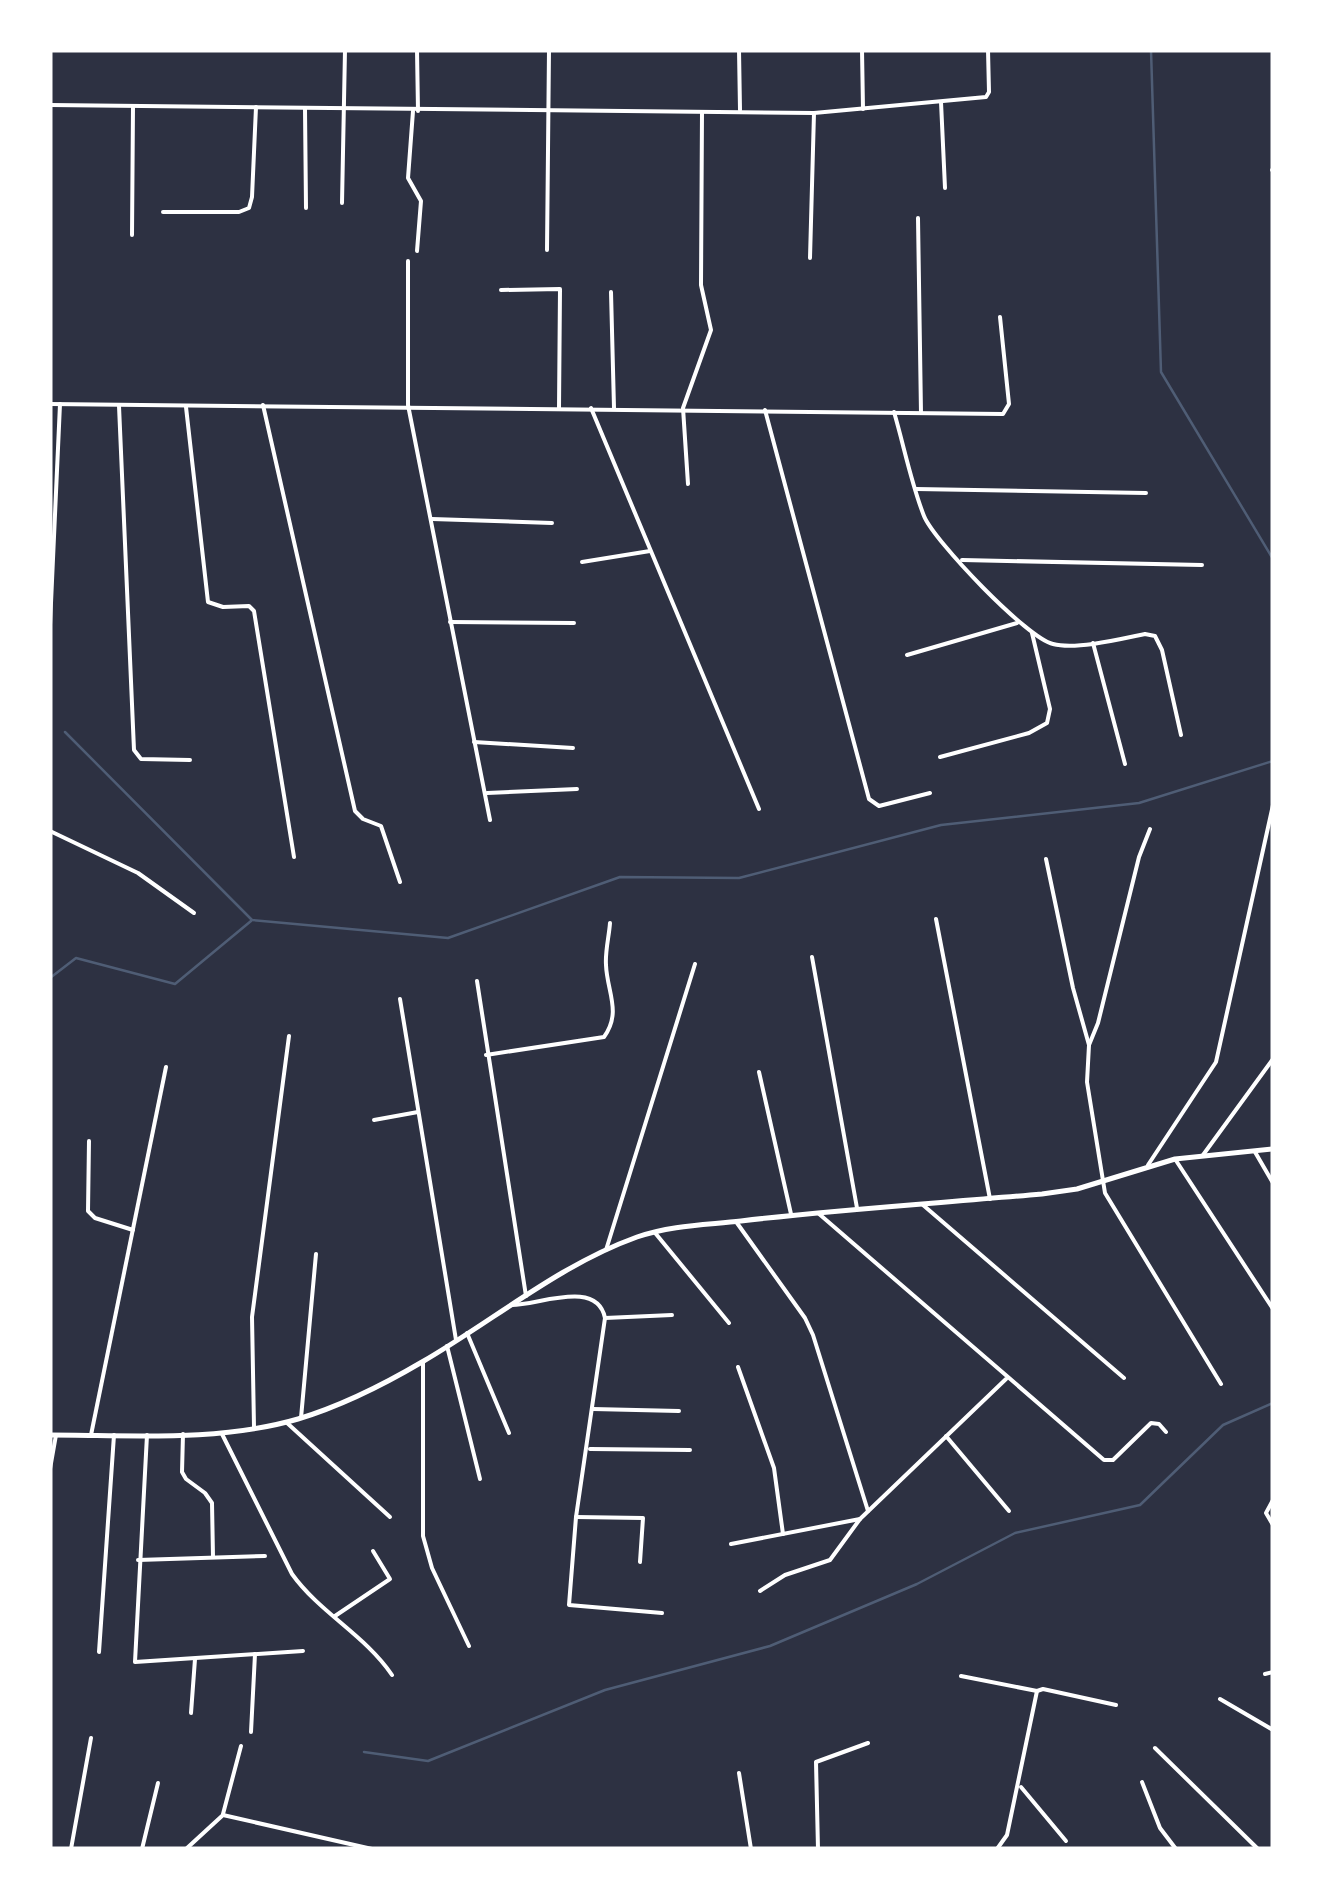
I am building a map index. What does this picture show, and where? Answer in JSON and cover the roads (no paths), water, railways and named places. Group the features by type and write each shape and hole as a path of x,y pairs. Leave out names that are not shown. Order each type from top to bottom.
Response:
{"street":[{"path":"342,203 345,50"},
{"path":"417,251 422,201 408,178 418,50"},
{"path":"547,250 550,50"},
{"path":"739,50 740,112"},
{"path":"862,50 863,109"},
{"path":"50,106 814,113 986,97 988,50"},
{"path":"941,102 945,188"},
{"path":"132,234 133,106"},
{"path":"163,212 239,212 249,208 256,107"},
{"path":"305,109 306,208"},
{"path":"688,484 683,408 711,330 700,277 702,112"},
{"path":"810,258 814,113"},
{"path":"918,218 921,414"},
{"path":"408,261 408,405 490,820"},
{"path":"501,290 560,290 559,408"},
{"path":"610,292 614,408"},
{"path":"50,404 1006,412 1009,404 1000,316"},
{"path":"50,625 60,404"},
{"path":"119,405 134,750 142,759 190,760"},
{"path":"263,405 355,811 363,820 381,826 400,882"},
{"path":"185,406 208,602 223,607 249,606 254,610 294,857"},
{"path":"591,408 759,809"},
{"path":"765,410 868,799 879,806 930,793"},
{"path":"894,412 928,525 959,560 1018,623 1052,644 1156,636 1181,735"},
{"path":"916,488 1146,493"},
{"path":"430,519 552,523"},
{"path":"582,562 650,551"},
{"path":"959,560 1202,565"},
{"path":"450,622 574,622"},
{"path":"907,655 1018,623"},
{"path":"940,757 1030,734 1047,723 1050,709 1032,634"},
{"path":"1093,642 1124,764"},
{"path":"474,742 573,748"},
{"path":"484,794 577,788"},
{"path":"1148,1166 1218,1058 1272,806"},
{"path":"1150,829 1089,1045 1086,1082 1102,1182 1116,1212 1222,1384"},
{"path":"50,831 138,873 194,913"},
{"path":"1046,858 1089,1045"},
{"path":"936,919 990,1198"},
{"path":"486,1055 604,1036 614,1007 606,968 610,923"},
{"path":"812,957 857,1208"},
{"path":"606,1250 694,964"},
{"path":"477,981 526,1296"},
{"path":"400,999 456,1340"},
{"path":"254,1427 252,1318 289,1036"},
{"path":"1202,1155 1273,1059"},
{"path":"90,1434 166,1067"},
{"path":"759,1072 791,1214"},
{"path":"374,1120 418,1112"},
{"path":"89,1141 88,1211 95,1218 132,1230"},
{"path":"50,1469 53,1435 221,1432 301,1418 352,1398 422,1362 606,1250 655,1232 700,1223 791,1214 1042,1194 1102,1182 1175,1159 1271,1151"},
{"path":"1255,1152 1273,1183"},
{"path":"1175,1159 1273,1308"},
{"path":"922,1204 1124,1378"},
{"path":"818,1213 1006,1378 1109,1462 1147,1425 1159,1424 1166,1432"},
{"path":"736,1222 813,1334 868,1511"},
{"path":"655,1232 729,1324"},
{"path":"301,1418 316,1254"},
{"path":"510,1305 583,1297 603,1307 605,1318 576,1517 568,1605 662,1613"},
{"path":"605,1318 672,1314"},
{"path":"467,1333 508,1432"},
{"path":"447,1346 480,1479"},
{"path":"422,1362 423,1536 432,1568 469,1646"},
{"path":"738,1368 774,1468 783,1534"},
{"path":"760,1591 785,1575 830,1560 860,1519 1006,1378"},
{"path":"593,1409 679,1411"},
{"path":"286,1422 390,1517"},
{"path":"221,1432 292,1574 302,1588 378,1655 392,1675"},
{"path":"183,1434 182,1472 212,1503 213,1558"},
{"path":"99,1652 114,1435"},
{"path":"147,1435 136,1662 303,1651"},
{"path":"946,1436 1009,1511"},
{"path":"588,1449 690,1450"},
{"path":"1273,1500 1266,1512 1273,1524"},
{"path":"576,1517 644,1518 640,1562"},
{"path":"731,1544 860,1519"},
{"path":"335,1616 390,1579 372,1551"},
{"path":"138,1560 265,1556"},
{"path":"250,1732 255,1654"},
{"path":"191,1713 195,1659"},
{"path":"1265,1674 1273,1672"},
{"path":"961,1676 1116,1705"},
{"path":"997,1849 1007,1835 1038,1690"},
{"path":"1220,1698 1273,1730"},
{"path":"71,1849 91,1738"},
{"path":"818,1849 816,1762 868,1743"},
{"path":"186,1849 223,1815 241,1746"},
{"path":"1155,1748 1258,1849"},
{"path":"740,1773 752,1849"},
{"path":"1142,1782 1160,1828 1176,1849"},
{"path":"142,1849 158,1783"},
{"path":"1019,1785 1066,1841"},
{"path":"223,1815 372,1849"}],"waterway":[{"path":"1151,50 1161,372 1273,559"},
{"path":"65,732 252,920 448,938 620,877 739,878 941,825 1139,803 1273,761"},
{"path":"50,978 76,958 175,984 251,921"},
{"path":"364,1752 428,1761 605,1690 770,1646 917,1584 1015,1533 1140,1505 1223,1425 1273,1403"}]}
